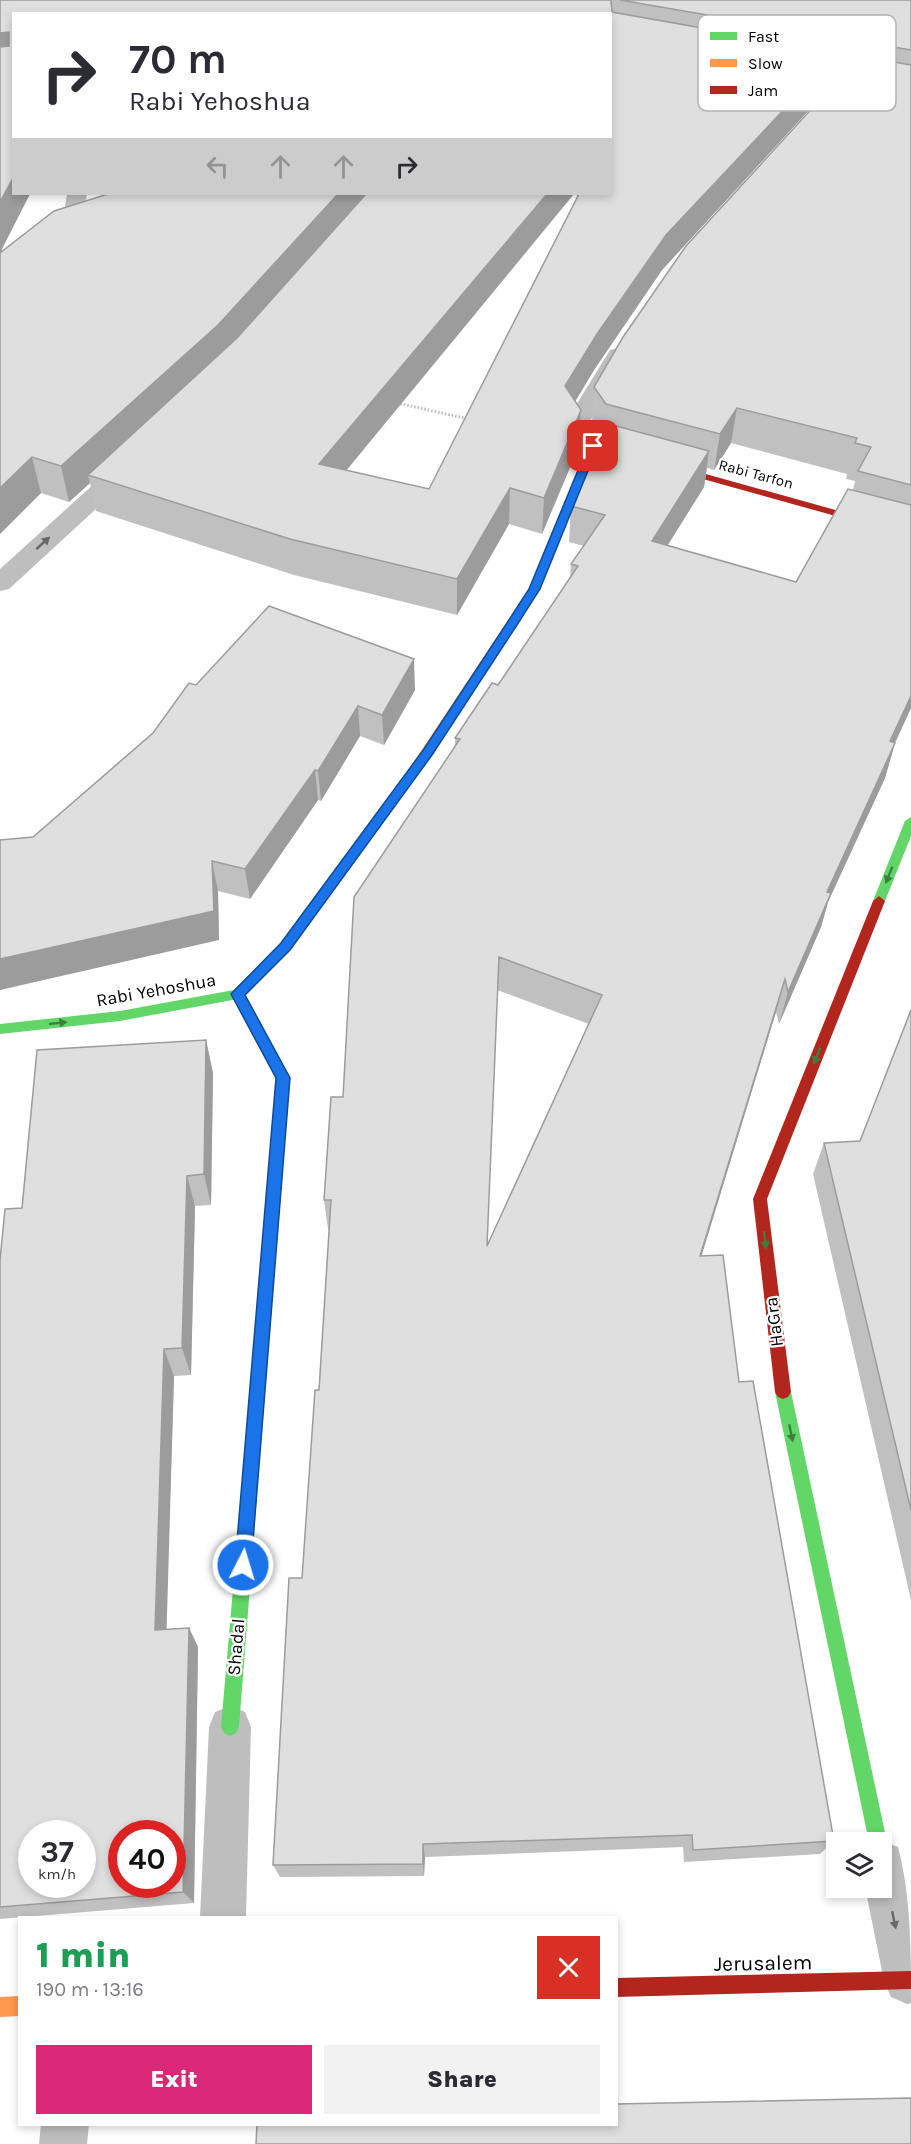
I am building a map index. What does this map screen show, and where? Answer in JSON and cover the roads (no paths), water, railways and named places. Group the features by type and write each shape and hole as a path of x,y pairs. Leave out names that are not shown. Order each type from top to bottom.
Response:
{"street":[{"path":"896,89 911,92"},
{"path":"72,224 77,195"},
{"path":"54,238 72,224 92,217"},
{"path":"593,446 577,423 626,342"},
{"name":"Rabi Tarfon","path":"593,446 911,534"},
{"name":"Rabi Yehoshua","path":"0,1029 120,1016 238,994 286,946 374,826 428,752 534,589 593,446"},
{"path":"0,583 137,458"},
{"name":"HaGra","path":"876,1832 783,1395 760,1199 911,821"},
{"name":"Shadal","path":"223,1916 230,1727 283,1078 238,994"},
{"path":"890,1898 909,1980"},
{"name":"Jerusalem","path":"618,1988 909,1980"},
{"path":"0,2007 18,2006"},
{"path":"63,2144 65,2126"}]}
